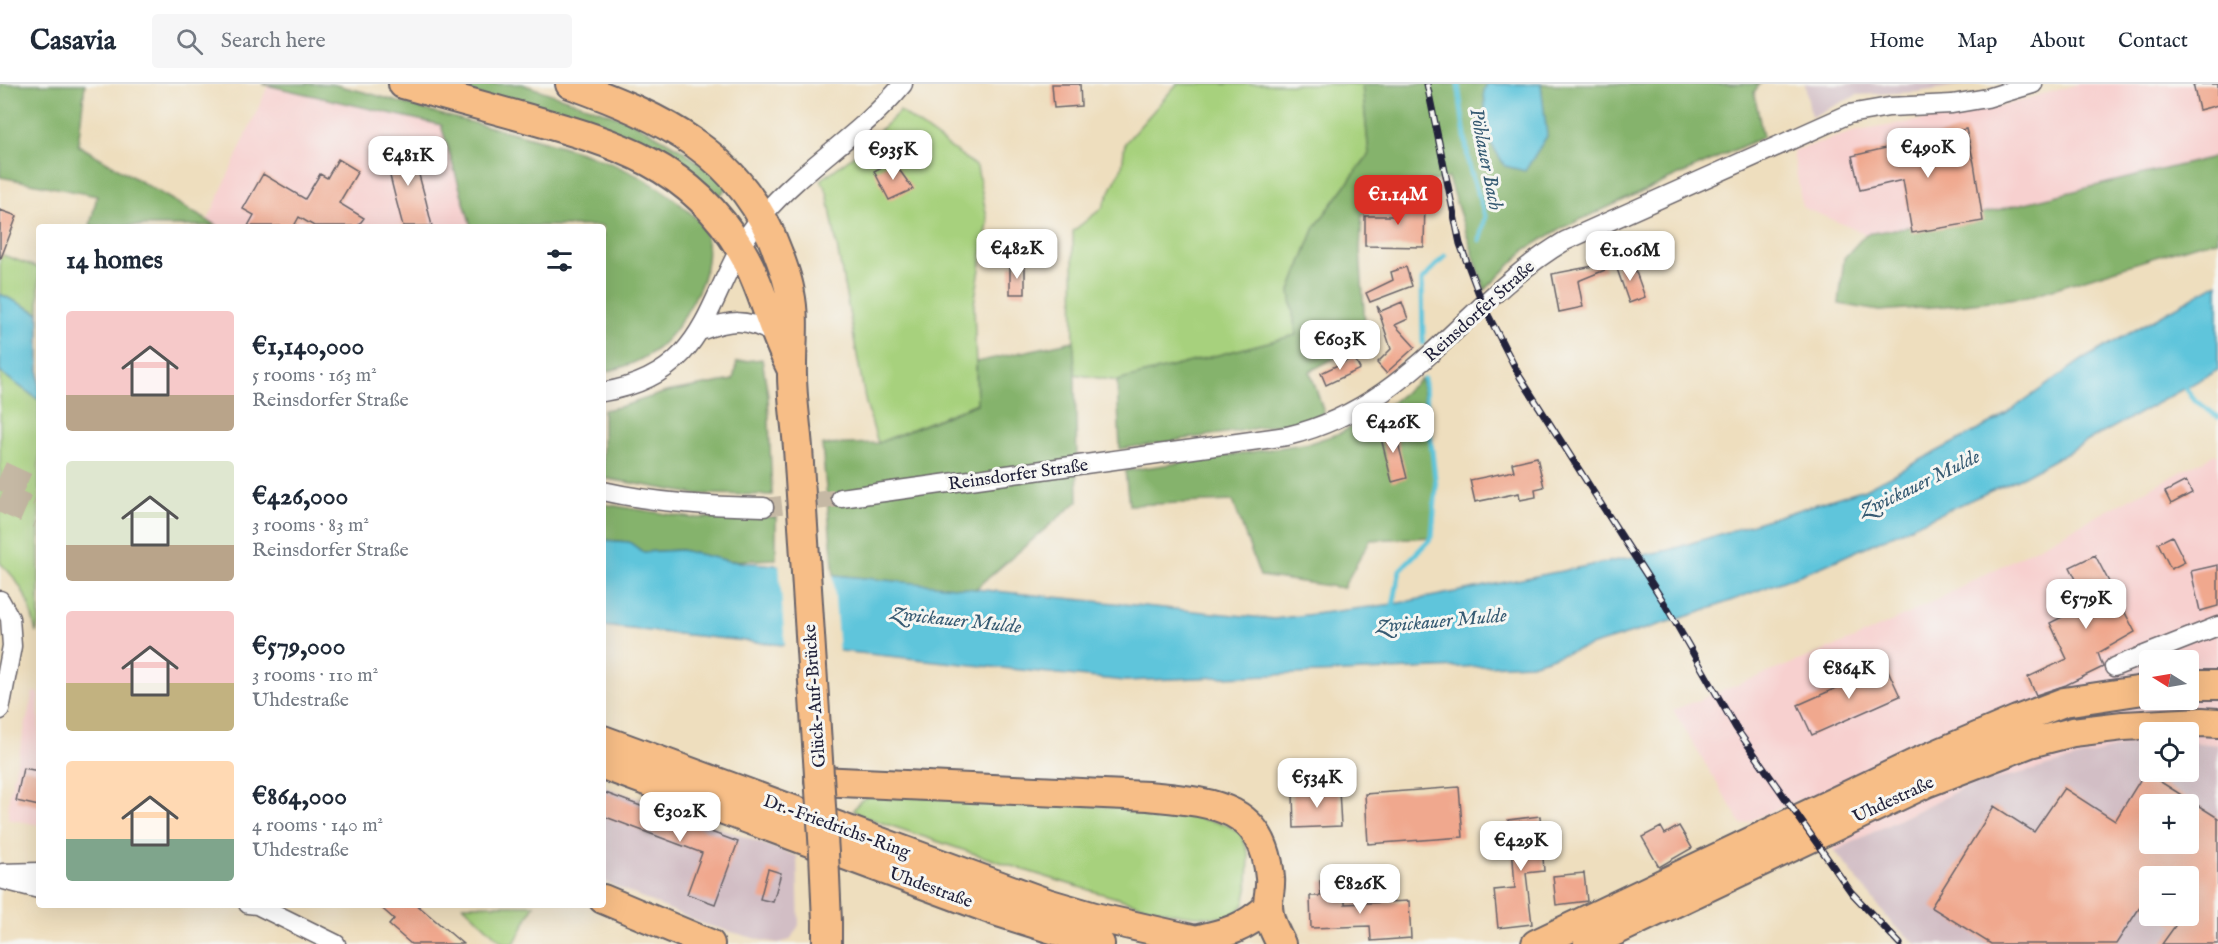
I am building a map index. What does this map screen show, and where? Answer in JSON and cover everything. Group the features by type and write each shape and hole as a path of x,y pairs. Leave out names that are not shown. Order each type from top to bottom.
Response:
{"main road":[{"path":"403,84 574,131 616,145 672,174 707,203 740,248 759,285 775,335 791,368"},
{"path":"570,84 626,104 691,140 712,156 741,185 763,216 776,246 790,292 794,338 791,368"},
{"name":"Glück-Auf-Brücke","path":"791,368 798,448 827,933"},
{"path":"2199,685 2218,685"},
{"name":"Uhdestraße","path":"1536,944 1916,763 2017,720 2064,702 2139,691"},
{"name":"Uhdestraße","path":"1588,944 1926,783 2030,743 2073,732 2123,726 2218,723"},
{"name":"Dr.-Friedrichs-Ring","path":"606,741 1003,887 1095,917 1204,942"},
{"name":"Dr.-Friedrichs-Ring","path":"606,766 764,825"},
{"path":"819,781 1091,792 1200,801 1226,809 1249,824 1263,844 1270,879 1268,907 1272,927 1281,944"},
{"name":"Uhdestraße","path":"764,825 998,912 1100,944"},
{"path":"606,900 710,944"},
{"path":"1204,942 1251,922 1268,907"}],"street":[{"path":"606,391 638,383 657,373 681,354 700,331 740,248 763,216 790,187 851,136 903,84"},
{"name":"Reinsdorfer Straße","path":"841,498 1287,436 1315,429 1375,400 1407,377 1536,258 1565,241 1849,114 1889,108 1952,104 1987,98 2033,84"},
{"path":"700,331 725,323 742,322 754,324 775,335"},
{"path":"606,492 694,505 764,507"},
{"path":"0,600 10,618 12,646 0,710"},
{"path":"2114,667 2218,626"},
{"path":"0,873 36,872"},
{"path":"0,879 36,888"},
{"path":"263,908 336,944"}],"shaded area":[{"path":"1805,84 1969,84 1918,92 1857,95 1811,117"},
{"path":"2078,84 2218,84 2218,156 1964,218 1866,234 1802,207 1793,151 1852,132 1998,107"},
{"path":"268,86 441,125 470,224 214,224 208,220"},
{"path":"2215,454 2218,456 2218,745 2199,743 2199,722 2139,722 2139,745 2124,746 1961,789 1835,851 1800,799 1742,825 1673,710 1854,639 1927,605"},
{"path":"33,692 36,692 36,824 8,819 9,797"},
{"path":"2199,743 2218,745 2218,944 1917,944 1892,924 1835,851 1961,789 2124,746 2139,745 2139,782 2199,782"},
{"path":"606,787 797,856 799,925 790,940 779,943 764,941 703,924 606,882"}],"green space":[{"path":"0,84 85,84 78,145 214,224 90,224 97,196 0,177"},
{"path":"262,84 330,84 373,94 571,149 603,160 662,190 698,220 707,240 708,250 705,271 698,291 686,314 668,338 658,348 634,363 606,371 606,224 470,224 441,125"},
{"path":"453,84 522,84 631,121 684,151 728,187 716,199"},
{"path":"1177,84 1362,84 1369,154 1315,227 1290,291 1296,335 1117,381 1074,374 1073,231 1102,208 1122,167 1125,143"},
{"path":"1362,84 1760,84 1754,92 1763,137 1562,228 1526,249 1485,290 1448,178 1391,189 1362,216 1360,250 1366,341 1310,371 1324,413 1311,420 1120,449 1117,381 1296,335 1290,291 1315,227 1369,154"},
{"path":"900,111 977,167 988,223 974,304 977,403 878,443 866,404 827,192 821,180 854,155"},
{"path":"2218,156 2218,240 2197,244 2027,297 1879,311 1839,304 1844,258 1866,234 1964,218"},
{"path":"0,254 36,267 36,312 0,294"},
{"path":"1074,341 1078,501 974,590 834,575 822,445 878,443 977,404 976,362"},
{"path":"762,359 768,395 772,495 695,494 606,479 606,409 666,392 733,380 737,362"},
{"path":"0,372 36,398 36,633 20,586 0,563"},
{"path":"1421,379 1436,487 1432,537 1370,540 1343,588 1260,576 1233,501 1129,505 1125,471 1310,443 1340,433 1379,413"},
{"path":"606,504 692,518 776,517 776,559 729,561 681,550 643,552 629,542 606,540"},
{"path":"873,794 1153,809 1225,824 1241,833 1249,855 1248,885 1244,904 1234,916 1184,915 1073,885 862,816 853,810 861,800"},
{"path":"466,908 532,908 514,944 504,944"}],"water":[{"path":"1487,84 1541,84 1547,136 1525,171 1505,166 1487,137 1484,90"},
{"name":"Zwickauer Mulde","path":"2218,283 2218,370 2024,476 1823,566 1701,612 1531,664 1125,681 606,626 606,540 629,542 643,552 681,550 729,561 776,565 834,575 1274,619 1394,604 1669,550 1865,489 1997,420 2082,360"},
{"path":"0,294 36,312 36,398 0,372"}],"pier":[{"path":"779,563 833,572 839,654 785,648"}],"building":[{"path":"1052,84 1080,84 1081,106 1054,108"},
{"path":"2193,84 2218,84 2218,105 2199,110"},
{"path":"1966,129 1983,221 1912,233 1903,180 1860,190 1852,156"},
{"path":"411,145 432,224 402,224 384,152"},
{"path":"338,159 358,171 339,203 364,218 360,224 311,224 299,217 295,224 249,224 254,215 243,209 263,174 305,199 320,174 327,178"},
{"path":"893,161 913,189 889,200 874,171"},
{"path":"1425,200 1424,247 1365,246 1365,216 1393,216 1394,201"},
{"path":"0,210 17,216 1,258 0,258"},
{"path":"1632,261 1645,297 1629,303 1616,266"},
{"path":"1604,264 1605,270 1578,281 1583,307 1559,312 1552,274"},
{"path":"1010,265 1025,266 1025,294 1010,294"},
{"path":"1406,267 1412,286 1370,302 1366,293 1393,280 1391,272"},
{"path":"1402,302 1408,319 1395,325 1415,347 1386,373 1377,363 1391,349 1377,306 1381,311"},
{"path":"1354,357 1360,369 1326,385 1321,373"},
{"path":"1394,427 1407,478 1392,482 1379,430"},
{"path":"1537,457 1544,487 1535,489 1536,497 1520,500 1519,493 1475,502 1470,480 1514,471 1512,463"},
{"path":"2186,481 2192,493 2171,504 2165,492"},
{"path":"2172,536 2185,562 2171,569 2158,543"},
{"path":"2095,555 2135,632 2098,653 2103,667 2066,685 2036,695 2028,677 2067,659 2050,623 2088,604 2070,567"},
{"path":"2218,565 2218,606 2200,611 2191,571"},
{"path":"1886,666 1900,696 1812,735 1798,705"},
{"path":"23,768 36,770 36,805 16,801"},
{"path":"2139,782 2161,782 2180,794 2139,794 2139,854 2199,854 2199,806 2218,818 2218,944 2162,944 2175,926 2199,926 2199,866 2139,866 2139,909 2116,944 1991,944 1931,907 1994,806 2034,832 2064,788 2115,821"},
{"path":"1459,787 1463,837 1368,844 1365,794"},
{"path":"1339,790 1341,826 1294,828 1293,793"},
{"path":"606,793 738,842 715,904 687,894 702,853 606,817"},
{"path":"1540,816 1544,871 1526,873 1532,924 1498,928 1494,890 1515,888 1508,820"},
{"path":"1679,826 1692,848 1659,867 1642,837 1661,827 1665,834"},
{"path":"768,869 781,873 773,902 760,899"},
{"path":"1584,873 1587,901 1556,905 1553,876"},
{"path":"1320,881 1337,881 1338,899 1345,899 1345,904 1409,901 1411,938 1371,941 1370,926 1311,928 1310,896 1321,896"},
{"path":"382,908 421,908 463,944 411,944 389,925 394,919"}],"waterway":[{"name":"Pöhlauer Bach","path":"1458,84 1469,166 1485,216 1480,240"},
{"name":"Pöhlauer Bach","path":"1423,343 1422,280 1445,256"},
{"name":"Pöhlauer Bach","path":"1392,611 1400,570 1432,537 1436,487 1424,379"},
{"path":"2182,384 2196,401 2218,417"}],"tunnel":[{"path":"0,475 36,492"},
{"path":"0,498 36,514"},
{"path":"764,507 841,498"}],"railway":[{"path":"1427,84 1460,244 1483,305 1520,377 1663,601 1736,728 1851,892 1900,944"}]}
